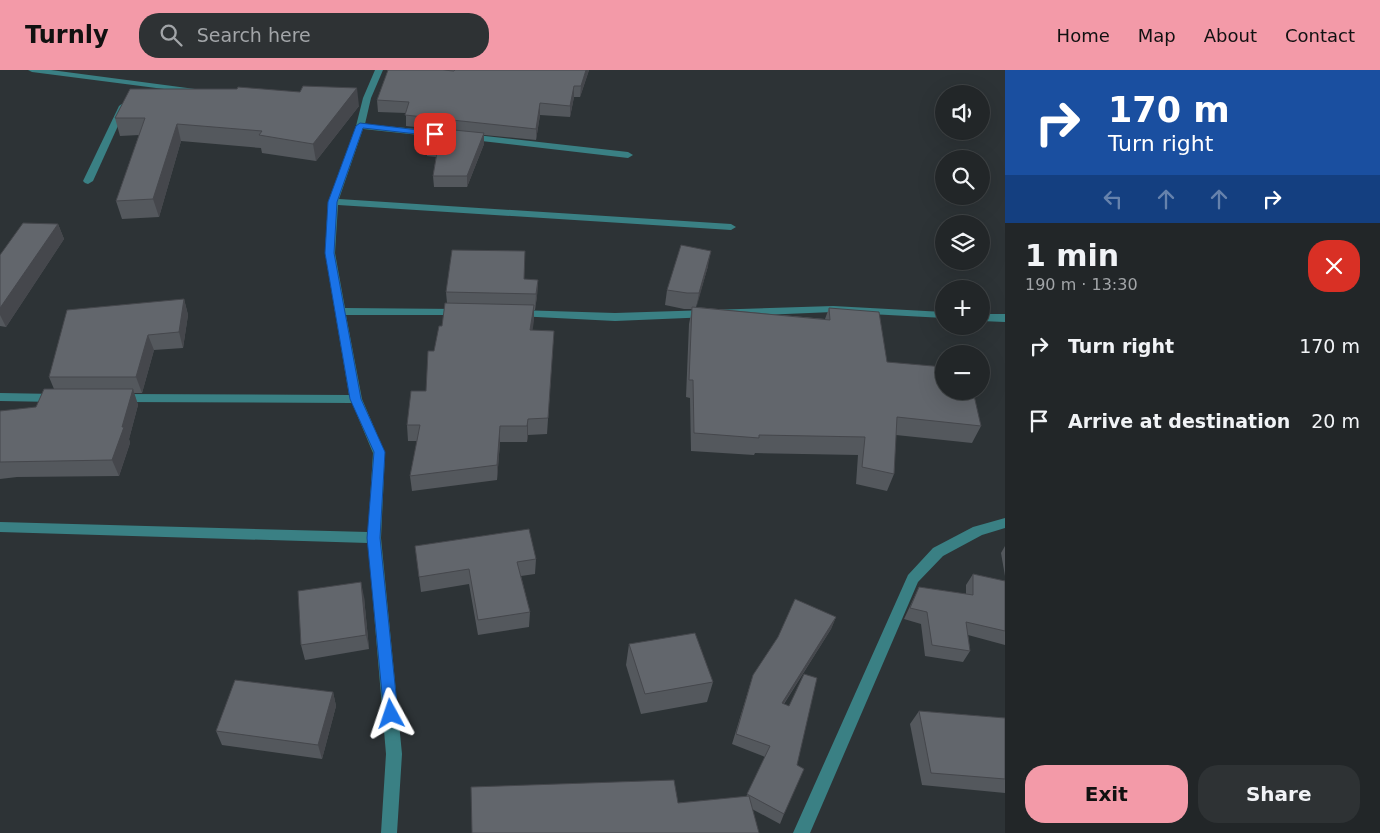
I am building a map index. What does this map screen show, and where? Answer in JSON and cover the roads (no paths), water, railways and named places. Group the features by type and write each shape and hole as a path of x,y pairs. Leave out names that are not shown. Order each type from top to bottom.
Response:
{"street":[{"path":"32,70 203,91"},
{"path":"382,72 363,97 360,126 333,202 330,253 356,399 379,452 374,538 394,754 389,833"},
{"path":"88,181 134,84"},
{"path":"360,126 628,155"},
{"path":"333,202 731,227"},
{"path":"508,313 615,317 833,309 935,315"},
{"path":"339,311 472,312"},
{"path":"990,317 1005,318"},
{"path":"0,397 65,398"},
{"path":"104,398 356,399"},
{"path":"800,833 913,579 938,552 978,531 1005,523"},
{"path":"0,527 374,538"}]}
